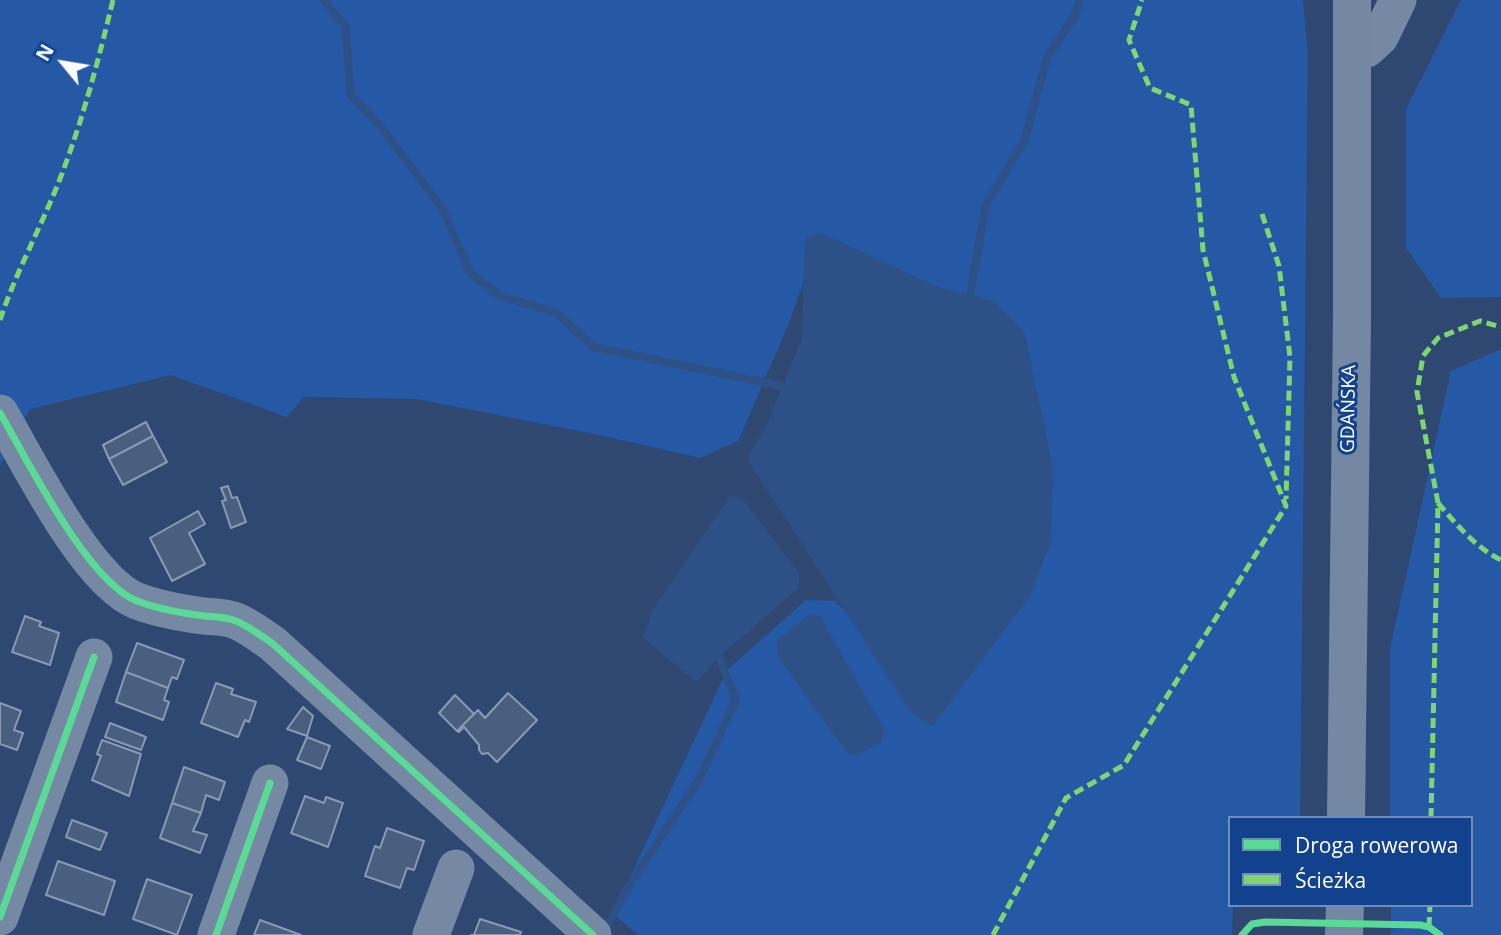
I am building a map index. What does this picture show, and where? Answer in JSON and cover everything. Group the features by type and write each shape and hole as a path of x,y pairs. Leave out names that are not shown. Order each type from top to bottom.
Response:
{"main road":[{"name":"GDAŃSKA","path":"1346,816 1352,0"},
{"path":"1344,935 1345,907"}],"street":[{"path":"1353,49 1367,49 1380,37 1398,0"},
{"path":"0,413 71,535 118,590 133,599 176,612 234,620 272,643 593,935"},
{"path":"0,916 94,657"},
{"path":"216,935 270,783"},
{"path":"431,935 456,868"},
{"path":"0,933 7,935"}],"shaded area":[{"path":"0,0 1303,0 1308,54 1300,816 1228,816 1228,907 1233,907 1232,935 638,935 613,913 727,670 806,600 836,601 928,709 809,268 787,328 738,441 700,458 417,399 304,397 287,417 171,375 30,409 0,466"},
{"path":"1461,0 1501,0 1501,297 1441,298 1406,248 1406,109"},
{"path":"822,233 935,286 994,301 1024,331 1053,468 1051,541 1030,596 933,726 911,713 747,459 768,422 802,338 805,238"},
{"path":"1501,349 1501,935 1391,935 1391,907 1473,907 1473,816 1390,816 1390,648 1451,371"},
{"path":"730,496 742,498 799,573 799,588 719,657 696,682 643,638 652,611"},
{"path":"809,615 821,617 884,729 881,742 858,755 848,754 778,657 777,640"}],"building":[{"path":"146,422 153,436 109,459 103,445"},
{"path":"153,436 167,462 123,485 109,459"},
{"path":"228,486 232,498 237,497 246,522 231,528 222,501 226,500 221,488"},
{"path":"198,511 205,524 189,533 205,564 172,581 150,538"},
{"path":"25,616 41,622 39,626 59,633 50,665 12,652"},
{"path":"137,643 184,660 177,679 172,677 168,688 126,672"},
{"path":"126,672 168,688 164,700 169,702 163,720 116,702"},
{"path":"216,683 233,689 231,694 256,702 249,722 245,720 238,737 201,723"},
{"path":"508,693 537,720 497,762 488,753 482,754 479,745 464,727 457,731 478,710 485,718"},
{"path":"455,695 474,714 457,731 439,713"},
{"path":"0,703 21,711 14,730 23,733 17,750 0,744"},
{"path":"303,707 313,716 307,736 287,729"},
{"path":"110,723 146,737 141,750 105,737"},
{"path":"307,737 330,746 321,769 297,760"},
{"path":"102,740 141,754 129,796 92,780 101,756 97,754"},
{"path":"184,767 225,782 219,800 206,795 201,813 172,803"},
{"path":"305,796 324,803 326,797 343,803 328,847 291,833"},
{"path":"172,803 201,813 193,831 207,835 200,853 160,838"},
{"path":"72,820 107,833 100,850 66,837"},
{"path":"387,828 424,841 414,870 407,868 400,888 365,876 375,846 380,848"},
{"path":"58,861 115,881 104,915 46,895"},
{"path":"147,879 192,895 177,935 133,919"},
{"path":"480,919 521,932 520,935 474,935"},
{"path":"260,920 301,935 254,935"}],"waterway":[{"path":"324,0 345,26 351,95 381,127 442,208 470,273 500,296 557,313 593,347 783,386"},
{"path":"970,295 986,204 1025,139 1047,58 1075,15 1080,0"},
{"path":"603,934 627,889 699,779 736,700 719,657"}],"marked path":[{"path":"0,320 71,150 113,0"},
{"path":"993,935 1066,798 1124,765 1286,506 1234,377 1203,250 1191,105 1150,88 1129,40 1142,0"},
{"path":"1262,214 1279,266 1290,357 1286,499"},
{"path":"1431,816 1438,503 1417,392 1423,356 1438,338 1480,321 1501,327"},
{"path":"1438,503 1475,542 1501,560"},
{"path":"1429,927 1430,907"}],"cycle path":[{"path":"0,413 60,518 98,570 118,589 137,601 153,606 232,620 272,643 593,935"},
{"path":"0,917 94,657"},
{"path":"216,935 270,783"},
{"path":"1242,935 1252,924 1265,922 1420,925 1429,927 1440,935"}]}
